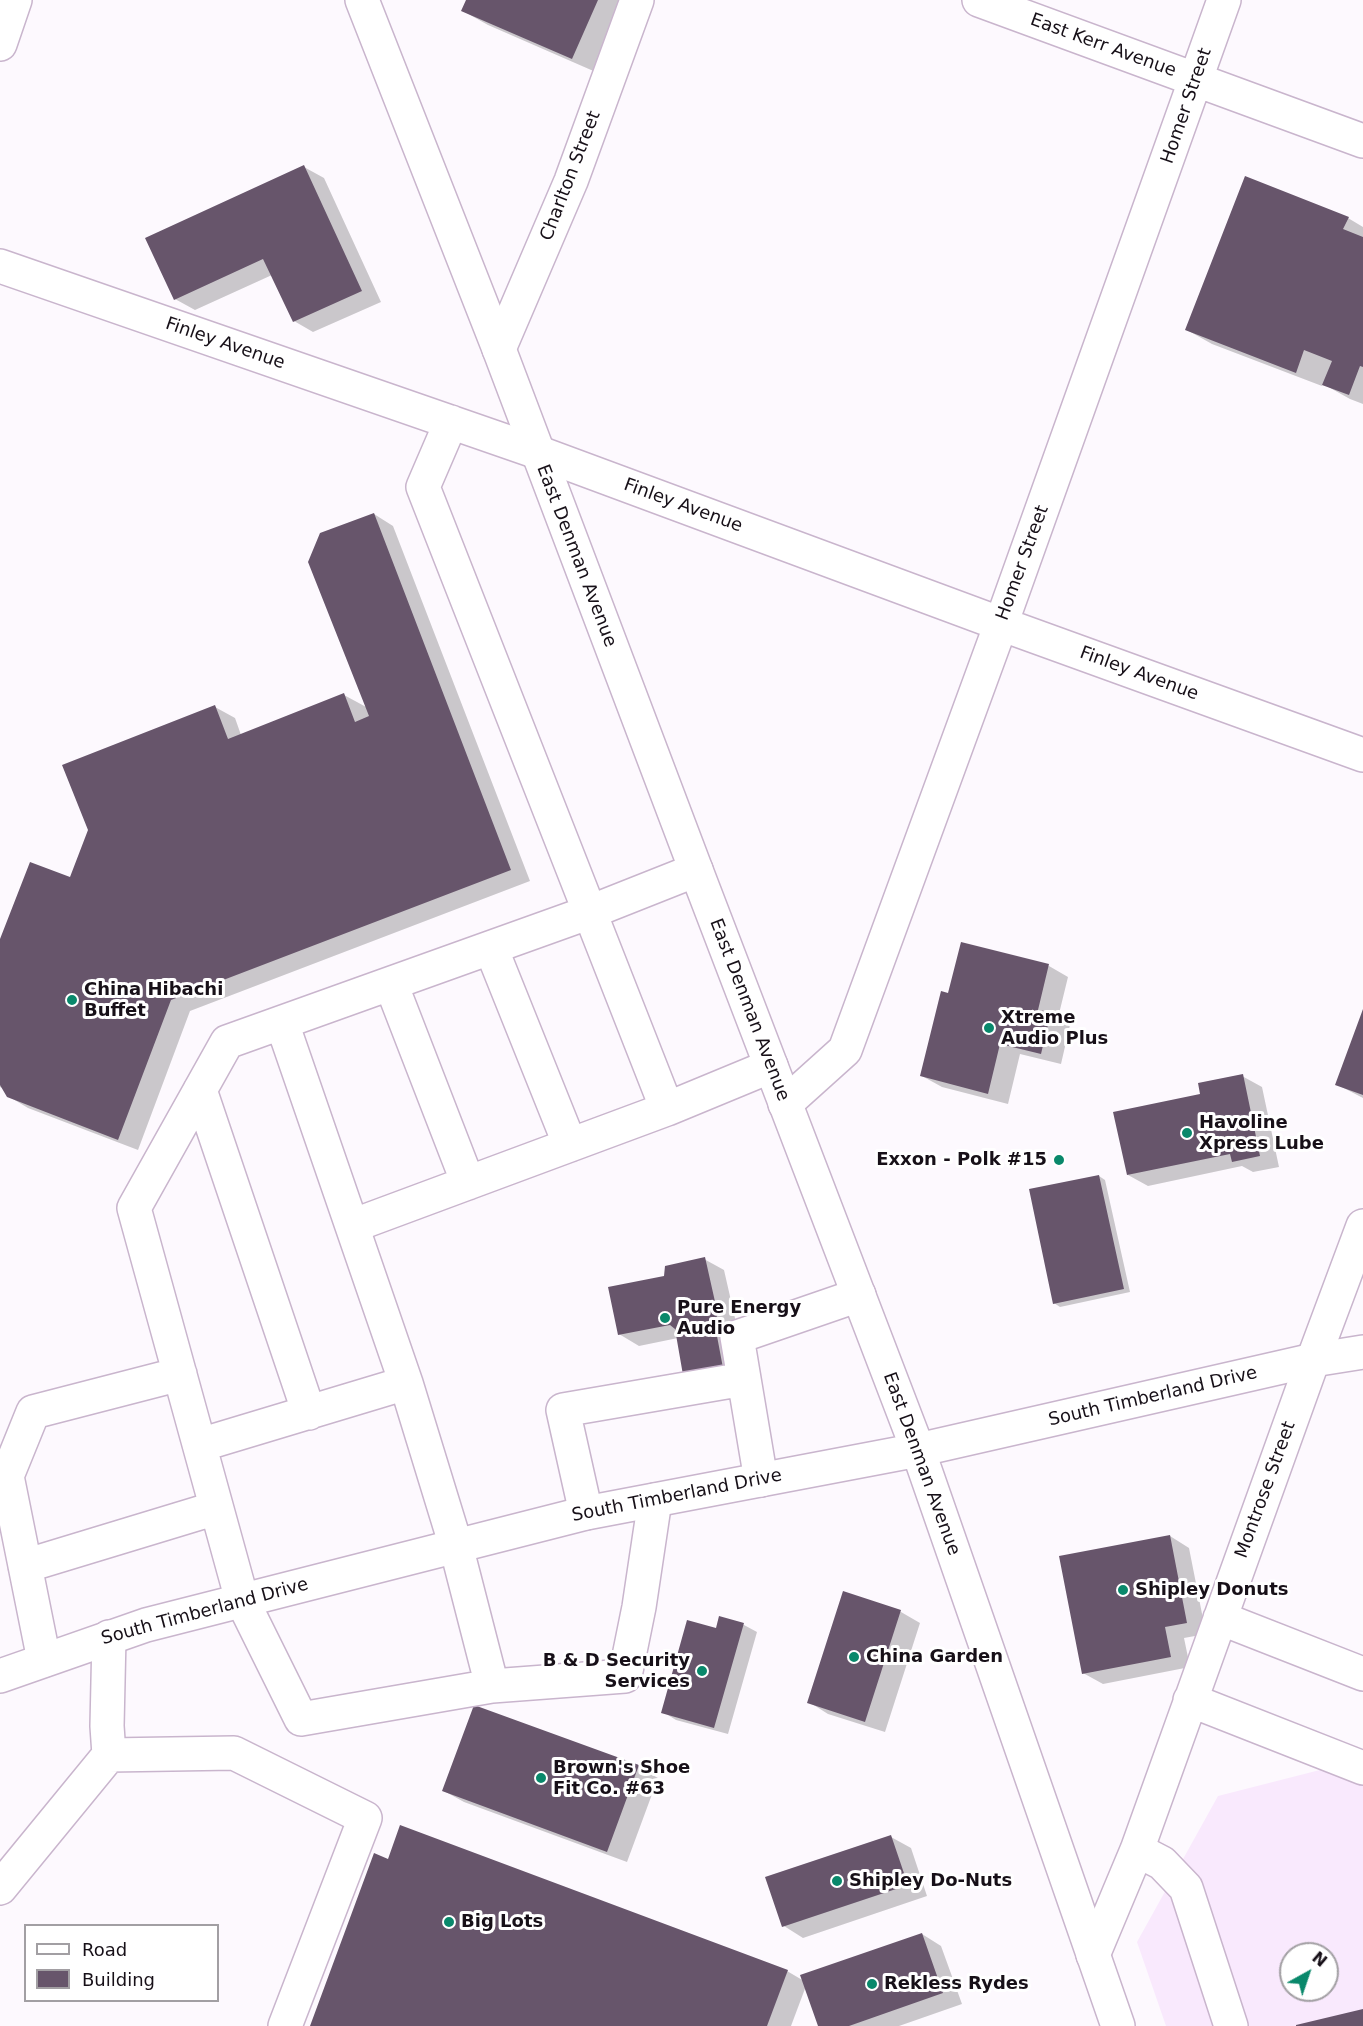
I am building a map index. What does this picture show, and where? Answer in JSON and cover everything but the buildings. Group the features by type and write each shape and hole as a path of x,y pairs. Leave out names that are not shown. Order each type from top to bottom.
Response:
{"street":[{"path":"0,44 15,0"},
{"name":"East Denman Avenue","path":"362,0 499,349 918,1450 1118,2026"},
{"name":"Charlton Street","path":"499,349 571,181 637,0"},
{"name":"East Kerr Avenue","path":"979,0 1363,141"},
{"name":"Homer Street","path":"785,1104 845,1050 1001,624 1224,0"},
{"name":"Finley Avenue","path":"0,266 537,452 1363,755"},
{"path":"451,422 423,487 667,1109"},
{"path":"655,1500 639,1607 625,1676 492,1686 301,1719 242,1600 135,1208 227,1042 590,912 696,870"},
{"path":"490,948 570,1145"},
{"path":"392,984 468,1183"},
{"path":"282,1023 406,1383 456,1546 492,1686"},
{"path":"352,1226 667,1109 771,1066"},
{"path":"200,1090 309,1413"},
{"name":"Montrose Street","path":"1093,1955 1137,1850 1363,1226"},
{"path":"761,1480 737,1337 859,1295"},
{"name":"South Timberland Drive","path":"0,1676 146,1625 586,1513 918,1450 1313,1360 1363,1352"},
{"path":"45,1660 7,1476 33,1412 180,1374"},
{"path":"586,1513 563,1410 744,1379"},
{"path":"200,1445 406,1383"},
{"path":"25,1566 216,1508"},
{"path":"1220,1618 1348,1668"},
{"path":"0,1888 109,1755 109,1637"},
{"path":"1190,1700 1363,1768"},
{"path":"109,1755 234,1753 365,1818 285,2026"},
{"path":"1137,1850 1162,1863 1186,1888 1231,2026"}],"shaded area":[{"path":"1363,1759 1363,2026 1166,2026 1137,1942 1218,1796"}],"place":[{"name":"China Hibachi Buffet","path":"72,1000"},
{"name":"Xtreme Audio Plus","path":"989,1028"},
{"name":"Havoline Xpress Lube","path":"1187,1133"},
{"name":"Exxon - Polk #15","path":"1059,1160"},
{"name":"Pure Energy Audio","path":"665,1318"},
{"name":"Shipley Donuts","path":"1123,1590"},
{"name":"China Garden","path":"854,1657"},
{"name":"B & D Security Services","path":"702,1671"},
{"name":"Brown's Shoe Fit Co. #63","path":"541,1778"},
{"name":"Shipley Do-Nuts","path":"837,1881"},
{"name":"Big Lots","path":"449,1922"},
{"name":"Rekless Rydes","path":"872,1984"}]}
